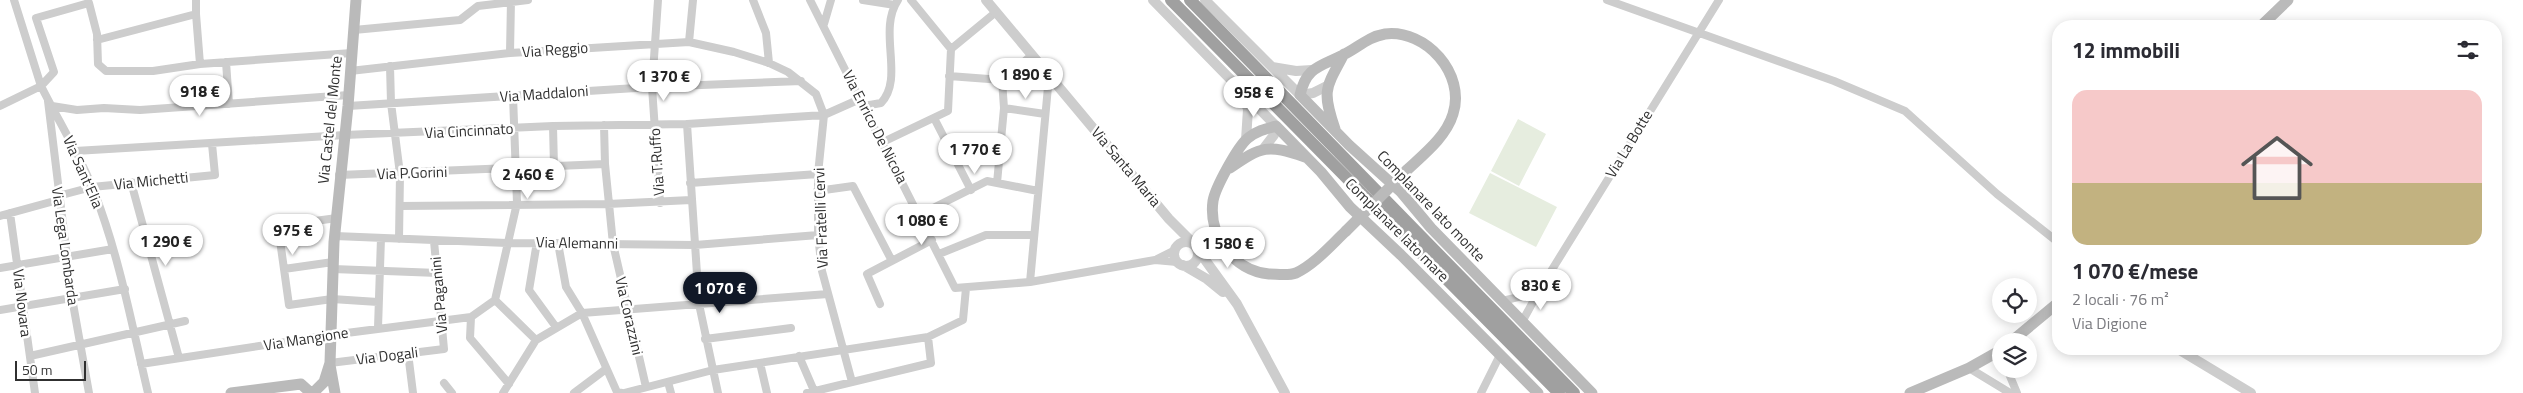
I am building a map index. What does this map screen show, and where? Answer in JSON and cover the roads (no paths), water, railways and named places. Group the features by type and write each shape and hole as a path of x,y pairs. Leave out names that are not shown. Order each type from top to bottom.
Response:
{"highway":[{"path":"1171,0 1559,393"},
{"path":"1190,0 1574,393"}],"main road":[{"name":"Via Castel del Monte","path":"335,393 330,363 333,266 339,175 345,135 356,0"},
{"path":"2267,20 2288,0"},
{"path":"1276,126 1260,130 1246,140 1216,187 1213,202 1216,233 1232,258 1253,271 1294,274 1314,260 1346,231 1435,143 1447,127 1453,114 1456,99 1446,67 1435,52 1412,36 1399,34 1373,37 1360,42 1344,54 1312,70 1303,80 1300,95"},
{"path":"1336,132 1328,108 1327,86 1344,54"},
{"name":"Complanare lato monte","path":"1300,95 1336,132 1389,180 1431,228 1592,393"},
{"name":"Complanare lato mare","path":"1276,126 1350,206 1401,254 1538,393"},
{"path":"1226,171 1264,148 1282,149 1307,158"},
{"path":"2022,333 2052,308"},
{"path":"1910,393 1992,357"},
{"name":"Via Castel del Monte","path":"312,393 324,382 330,363"},
{"path":"231,393 301,384 312,393"}],"street":[{"path":"14,0 41,86"},
{"path":"196,0 200,64"},
{"path":"354,30 460,20 478,6 528,0"},
{"name":"Via T.Ruffo","path":"658,0 652,87 660,203"},
{"path":"690,42 693,0"},
{"path":"752,0 766,33 769,63"},
{"name":"Via Enrico De Nicola","path":"810,0 824,24 955,288 966,288"},
{"path":"824,24 830,0"},
{"path":"864,0 897,2"},
{"path":"883,142 948,111 951,48 911,0"},
{"name":"Via Santa Maria","path":"986,0 1048,76 1196,247 1236,304 1286,393"},
{"name":"Complanare lato mare","path":"1153,0 1276,126"},
{"name":"Complanare lato monte","path":"1205,0 1300,95"},
{"path":"1607,0 1834,81 1905,111 1998,194 2052,237"},
{"name":"Via La Botte","path":"1522,322 1540,289 1719,0"},
{"path":"510,53 511,1"},
{"name":"Via Cincinnato","path":"75,151 345,135 515,130 552,126 688,124 824,115 862,103 881,103 891,88 889,28 897,2"},
{"path":"0,106 41,86 54,72 36,18 89,3 97,40 98,64 106,71 153,71 200,64 352,53"},
{"path":"951,48 996,12"},
{"path":"97,40 196,14"},
{"name":"Via Reggio","path":"350,71 510,53 690,42 734,52 769,63 800,81 816,94 824,115"},
{"path":"950,76 1002,80 1032,55"},
{"path":"226,62 229,104"},
{"path":"390,66 391,103 400,174 400,239"},
{"path":"1272,67 1296,71 1312,70"},
{"path":"1030,282 1048,76"},
{"path":"997,183 1004,108 1002,80"},
{"name":"Via Maddaloni","path":"50,102 77,110 104,108 140,110 229,104 348,100 391,103 652,87 800,81"},
{"name":"Via Sant'Elia","path":"41,86 92,187 125,289 148,393"},
{"path":"1300,95 1313,93 1327,86"},
{"path":"1242,92 1248,109 1246,140"},
{"path":"509,384 470,338 471,317 495,300 517,203 513,96"},
{"name":"Via Lega Lombarda","path":"50,102 58,198 66,258 89,393"},
{"path":"1004,108 1045,114"},
{"name":"Via Fratelli Cervi","path":"824,115 818,174 818,235 822,271 852,382"},
{"path":"934,118 971,190"},
{"path":"688,124 691,200 699,304 718,393"},
{"name":"Via Corazzini","path":"604,125 608,204 613,244 646,388"},
{"path":"552,126 554,167"},
{"path":"1264,148 1274,135 1276,126"},
{"name":"Via Michetti","path":"0,216 92,187 215,175 212,144"},
{"name":"Via P.Gorini","path":"339,175 400,174 605,164"},
{"path":"690,183 818,174"},
{"path":"131,182 178,358"},
{"path":"919,215 987,182 1038,191"},
{"path":"818,191 853,186 892,261"},
{"path":"400,206 517,203 660,203 691,200"},
{"name":"Via Novara","path":"10,213 35,393"},
{"path":"337,218 278,226 289,305 332,299 378,302"},
{"name":"Via Santa Maria","path":"1170,219 1176,248"},
{"name":"Via Alemanni","path":"335,236 507,243 695,245 818,235"},
{"path":"939,254 986,235 1034,235"},
{"path":"378,328 381,238"},
{"path":"880,304 867,274 932,240"},
{"name":"Via Paganini","path":"434,241 444,349"},
{"path":"537,242 529,290 556,327"},
{"path":"558,243 566,287 582,314 617,392 623,393 713,370 928,337 963,320 966,288 1030,282 1155,260 1193,264 1198,258 1196,247 1186,242 1155,260"},
{"path":"1176,248 1180,263"},
{"path":"0,268 113,249"},
{"name":"Via Santa Maria","path":"1180,263 1207,279 1236,304"},
{"path":"284,269 333,266 438,273"},
{"path":"0,310 125,289"},
{"path":"1502,301 1528,296 1540,289"},
{"path":"503,393 536,340 582,314 828,294"},
{"path":"495,300 536,340"},
{"name":"Via Mangione","path":"141,364 331,334 442,319 471,317"},
{"path":"30,356 185,322"},
{"path":"705,338 791,328"},
{"path":"799,356 812,392 931,363 928,337"},
{"name":"Via Dogali","path":"330,363 444,349"},
{"path":"408,353 413,393"},
{"path":"1481,393 1500,355"},
{"path":"2188,355 2251,393"},
{"path":"760,363 767,393"},
{"path":"1970,368 2010,393"},
{"path":"574,393 606,369"},
{"path":"2011,378 2017,393"},
{"path":"668,382 671,393"},
{"path":"444,383 452,393"}]}
